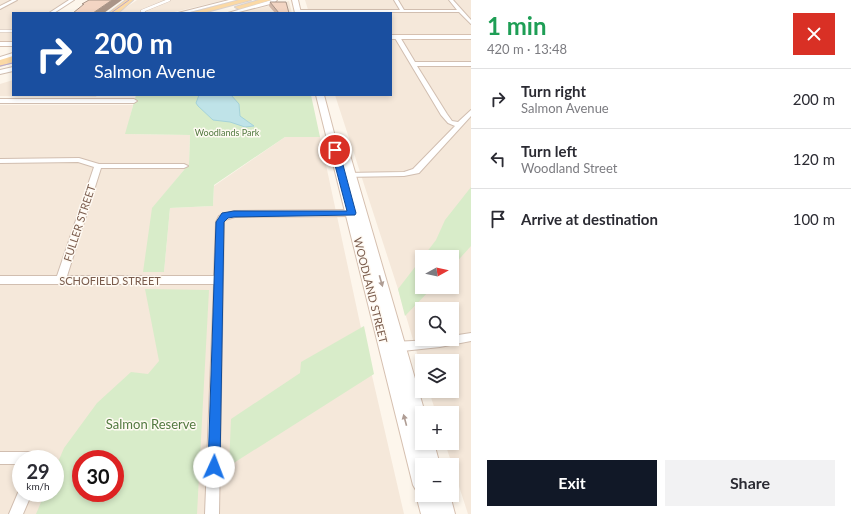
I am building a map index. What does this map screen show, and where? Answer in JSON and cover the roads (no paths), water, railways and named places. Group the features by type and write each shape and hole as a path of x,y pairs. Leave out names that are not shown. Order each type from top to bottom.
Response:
{"main road":[{"path":"114,12 130,0"},
{"path":"198,12 248,0"},
{"path":"219,12 268,0"},
{"path":"296,1 301,12"},
{"path":"394,38 471,37"},
{"path":"0,44 12,44"},
{"path":"0,63 12,59"},
{"path":"0,68 12,65"},
{"name":"WOODLAND STREET","path":"320,96 346,175 415,422"},
{"name":"WOODLAND STREET","path":"328,96 346,175"},
{"name":"WOODLAND STREET","path":"393,347 415,409"},
{"path":"427,502 430,514"},
{"path":"443,502 446,514"}],"street":[{"path":"0,8 15,0"},
{"path":"53,12 72,0"},
{"path":"184,12 234,0"},
{"path":"234,12 271,3 275,0"},
{"path":"396,0 403,11"},
{"path":"451,0 471,23"},
{"path":"301,12 460,11"},
{"path":"394,38 413,64 446,119 460,125"},
{"path":"0,59 12,55"},
{"path":"413,64 471,64"},
{"path":"0,72 12,68"},
{"path":"0,101 134,101"},
{"path":"346,175 404,174 416,171 471,112"},
{"path":"0,161 79,160 98,166 184,166"},
{"name":"FULLER STREET","path":"61,280 98,166"},
{"path":"212,514 220,222 225,215 357,213"},
{"name":"SCHOFIELD STREET","path":"0,280 219,280"},
{"path":"393,347 440,343 471,337"},
{"path":"0,458 12,458"},
{"path":"16,514 21,502"}],"lane":[{"path":"144,12 142,11 169,0"},
{"path":"0,31 12,31"}],"water":[{"path":"199,96 232,96 239,104 240,116 254,126 245,127 230,122 213,120 196,103"}],"tram line":[{"path":"112,12 129,0"},
{"path":"0,66 12,63"}],"park label":[{"name":"Woodlands Park","path":"227,132"},
{"name":"Salmon Reserve","path":"151,424"}]}
